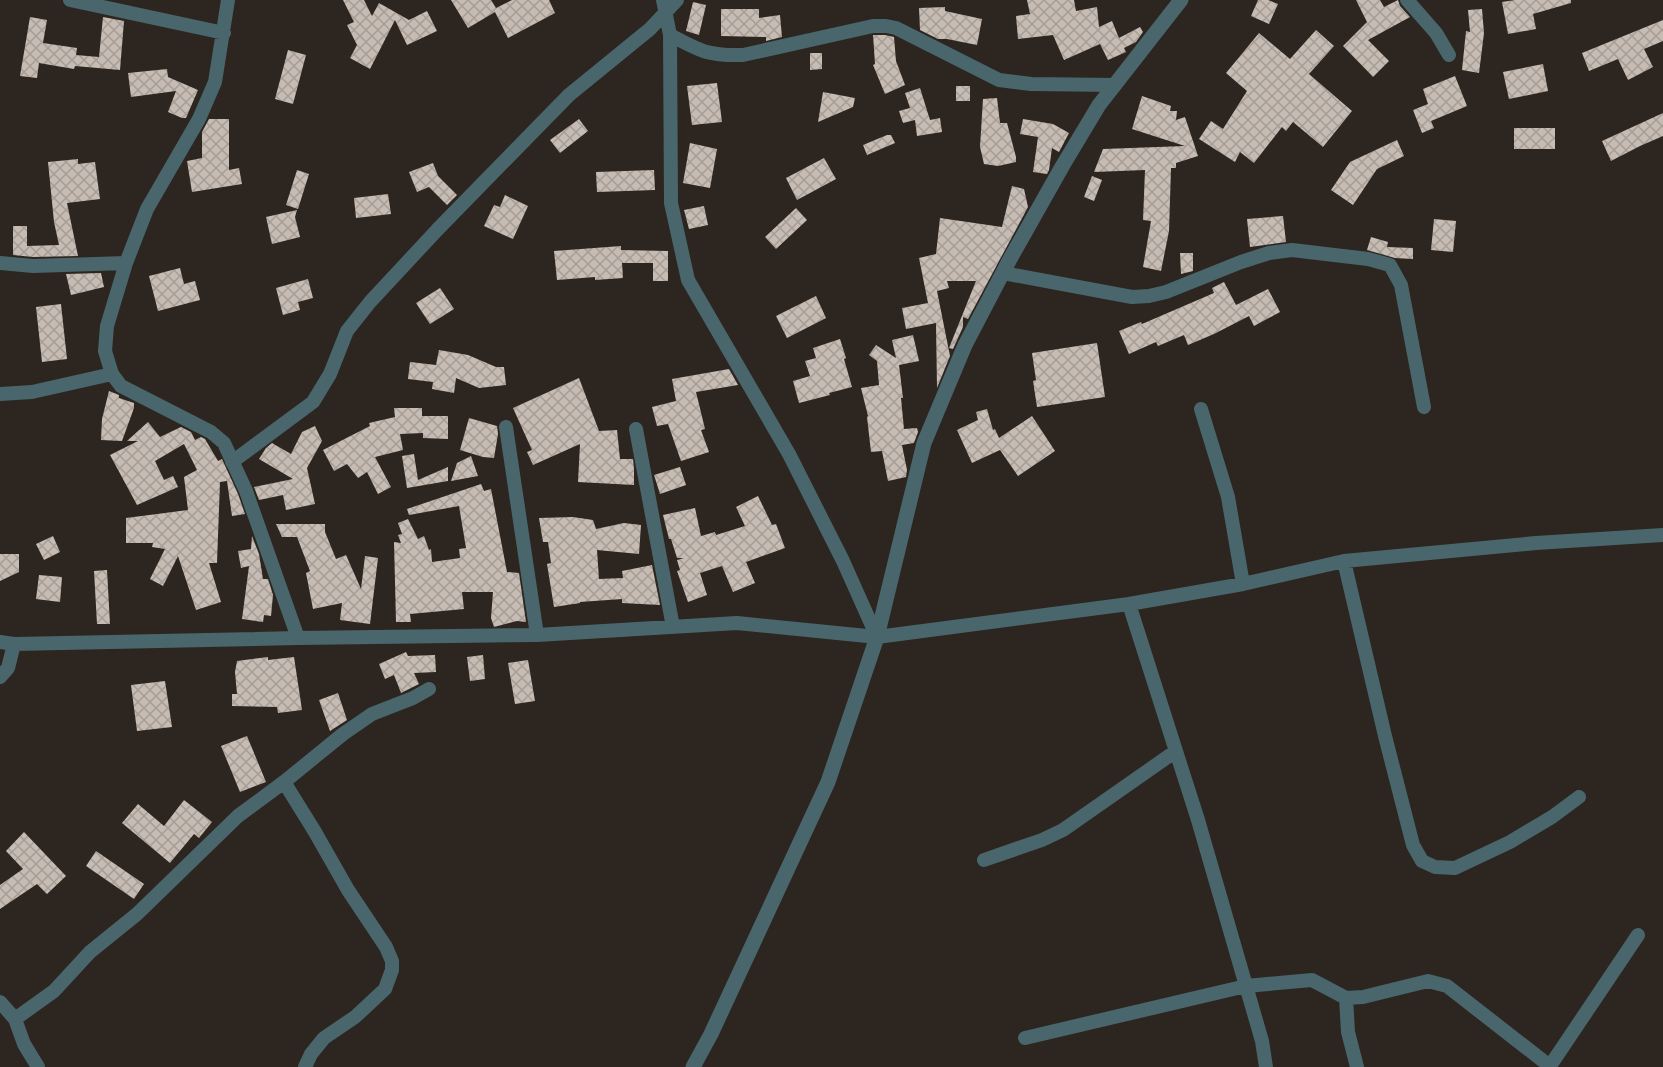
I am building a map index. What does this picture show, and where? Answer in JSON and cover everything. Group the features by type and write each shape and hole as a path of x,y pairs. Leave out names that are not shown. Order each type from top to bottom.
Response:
{"street":[{"path":"70,0 224,33"},
{"path":"228,0 215,82 198,119 147,209 126,263 106,326 105,351 112,374 121,386 211,432 224,443 246,491 298,638"},
{"path":"232,462 313,402 330,374 347,331 370,302 569,95 650,29 664,6 677,0"},
{"path":"693,1067 727,1002 828,782 877,637 924,443 965,345 1063,165 1099,105 1181,0"},
{"path":"1407,0 1436,33 1449,55"},
{"path":"664,6 670,35 671,203 688,280 789,454 843,561 877,637"},
{"path":"670,35 700,51 743,55 873,26 886,26 896,28 999,80 1030,84 1115,85"},
{"path":"1003,273 1132,297 1166,292 1241,262 1269,253 1292,250 1368,259 1390,265 1401,285 1424,406"},
{"path":"0,263 33,266 126,263"},
{"path":"0,394 32,392 112,374"},
{"path":"1201,409 1228,498 1243,584"},
{"path":"506,427 537,635"},
{"path":"636,429 673,627"},
{"path":"0,642 14,644 537,635 737,623 877,637 1129,604 1243,584 1344,561 1536,543 1663,535"},
{"path":"1344,561 1413,845 1422,861 1435,867 1455,868 1510,842 1552,817 1579,797"},
{"path":"1129,604 1201,831 1262,1041 1266,1067"},
{"path":"0,677 8,668 14,644"},
{"path":"15,1019 54,991 90,952 137,914 238,816 372,714 429,690"},
{"path":"984,860 1042,840 1063,830 1176,751"},
{"path":"284,782 348,890 386,947 392,961 392,970 385,989 355,1017 324,1038 311,1054 305,1067"},
{"path":"1025,1038 1246,986 1312,980 1346,998 1363,997 1428,981 1447,986 1550,1066 1638,935"},
{"path":"1346,998 1348,1032 1358,1067"},
{"path":"0,1002 15,1019 24,1044 38,1067"}],"building":[{"path":"343,0 364,0 372,16 379,3 409,20 427,11 437,31 407,45 395,20 370,69 350,58 357,45 347,25 354,22"},
{"path":"451,0 491,0 496,8 512,0 549,0 555,13 508,38 495,12 468,28"},
{"path":"1027,0 1074,0 1076,11 1097,7 1099,27 1112,21 1119,38 1140,27 1143,32 1136,42 1124,48 1126,52 1108,60 1100,44 1064,60 1053,35 1018,39 1016,16 1030,14"},
{"path":"1258,0 1268,0 1278,4 1269,24 1251,16"},
{"path":"1356,0 1380,0 1384,7 1398,0 1400,6 1410,17 1368,40 1389,61 1373,77 1343,46 1367,22"},
{"path":"1571,0 1571,3 1533,14 1536,29 1508,34 1502,2"},
{"path":"693,2 706,5 699,35 686,31"},
{"path":"945,7 945,11 982,19 977,45 938,39 920,30 919,8"},
{"path":"721,9 759,9 759,18 780,15 782,37 766,41 766,37 721,36"},
{"path":"1482,9 1484,33 1479,73 1462,70 1466,31 1470,32 1468,10"},
{"path":"30,17 47,20 43,43 77,48 76,55 99,57 103,17 124,21 120,70 75,66 74,69 39,63 37,78 20,76"},
{"path":"1663,20 1663,41 1644,49 1653,67 1628,80 1618,59 1589,71 1582,53"},
{"path":"1316,30 1334,46 1309,74 1352,111 1323,147 1293,122 1286,131 1282,127 1254,163 1240,152 1235,162 1199,139 1211,121 1223,129 1247,91 1226,73 1259,33 1290,59"},
{"path":"873,35 894,37 896,61 905,85 885,94 873,65 875,64"},
{"path":"288,50 306,55 293,104 275,99"},
{"path":"810,53 822,53 822,69 810,70"},
{"path":"1543,64 1548,91 1509,99 1503,72"},
{"path":"167,69 168,77 198,90 186,118 168,112 176,91 131,97 128,73"},
{"path":"1455,76 1467,106 1431,121 1434,128 1422,133 1413,110 1428,104 1423,89"},
{"path":"717,83 722,122 692,125 687,86"},
{"path":"956,86 970,86 970,101 956,101"},
{"path":"920,88 930,120 940,118 942,132 917,136 915,120 903,123 899,111 910,108 905,93"},
{"path":"823,92 855,98 853,107 818,122"},
{"path":"1142,96 1171,106 1170,111 1177,111 1176,120 1185,117 1198,156 1176,163 1176,168 1171,168 1169,231 1161,271 1143,267 1151,221 1143,220 1145,170 1094,172 1103,149 1185,146 1132,129"},
{"path":"997,98 1000,123 1007,123 1016,157 1016,162 998,166 984,164 980,147 983,99"},
{"path":"1663,113 1663,136 1611,161 1602,141"},
{"path":"209,119 229,119 229,170 239,168 242,184 192,192 187,161 202,158 202,132"},
{"path":"579,119 588,131 560,153 550,140"},
{"path":"1023,119 1053,124 1069,133 1059,152 1052,148 1047,174 1033,172 1038,137 1020,134"},
{"path":"1514,128 1555,128 1555,149 1514,149"},
{"path":"891,135 895,143 867,155 863,145"},
{"path":"1397,140 1404,156 1377,169 1353,205 1331,190 1350,162"},
{"path":"690,143 717,149 710,188 683,183"},
{"path":"824,158 836,179 797,200 786,178"},
{"path":"78,159 78,164 95,162 100,199 67,203 78,256 13,255 13,226 27,226 27,246 59,245 54,222 48,162"},
{"path":"433,163 438,176 457,195 447,205 429,187 417,192 409,172"},
{"path":"297,170 309,174 298,209 286,205"},
{"path":"654,170 655,190 597,192 596,172"},
{"path":"1092,176 1102,180 1094,201 1084,197"},
{"path":"1012,186 1024,189 1028,207 968,319 963,317 963,327 953,349 949,348 976,281 947,281 949,288 937,291 950,356 937,388 936,323 906,329 902,308 928,303 919,258 936,254 940,218 1002,227"},
{"path":"388,194 391,214 356,218 354,198"},
{"path":"505,195 528,206 513,239 484,226 494,205 500,207"},
{"path":"704,206 708,225 689,229 684,210"},
{"path":"796,208 807,220 776,249 765,237"},
{"path":"297,210 295,217 300,237 272,244 266,217"},
{"path":"1283,216 1286,242 1250,247 1247,219"},
{"path":"1434,219 1456,221 1453,252 1431,250"},
{"path":"1371,237 1388,242 1387,247 1413,248 1413,259 1395,258 1367,250"},
{"path":"621,246 621,250 668,251 668,281 653,281 653,263 622,263 623,278 595,280 595,277 557,280 554,251"},
{"path":"1180,253 1193,253 1193,271 1181,274"},
{"path":"180,268 184,284 195,281 200,300 158,311 149,276"},
{"path":"101,273 104,287 71,295 66,274"},
{"path":"308,279 313,298 298,302 300,310 283,315 276,288"},
{"path":"1224,282 1236,305 1268,289 1280,312 1254,326 1249,316 1188,345 1184,335 1158,346 1156,342 1129,354 1119,331 1141,322 1142,324 1214,293 1212,288"},
{"path":"440,288 454,309 430,324 416,303"},
{"path":"816,296 826,318 787,338 776,316"},
{"path":"61,304 67,359 42,362 36,307"},
{"path":"913,335 919,361 899,365 904,429 917,428 918,432 914,443 902,445 907,470 906,477 888,481 882,451 871,452 868,416 861,388 879,385 877,361 869,355 876,345 896,358 892,340"},
{"path":"840,339 852,387 799,403 793,381 810,376 805,361 816,358 813,348"},
{"path":"1097,343 1105,397 1037,407 1032,353"},
{"path":"439,350 468,355 496,367 504,367 506,385 479,388 456,378 454,393 432,389 433,382 408,379 410,362 436,365"},
{"path":"729,369 738,385 696,392 705,429 701,430 709,452 681,461 668,424 657,426 652,407 676,401 672,379"},
{"path":"579,378 599,431 617,430 620,459 633,459 634,485 578,482 580,444 533,465 527,452 532,450 513,408"},
{"path":"109,391 119,395 119,398 134,403 122,441 101,440 102,419"},
{"path":"394,408 422,408 422,416 448,416 448,439 423,438 423,433 400,434 403,450 375,457 391,487 378,494 367,472 358,478 347,464 334,471 323,450 370,426 369,423 395,417"},
{"path":"987,409 993,430 995,429 999,438 1032,416 1055,451 1018,476 1000,450 972,463 957,430 978,420 976,412"},
{"path":"469,418 497,426 494,458 460,450"},
{"path":"148,422 160,437 181,427 191,432 195,440 201,437 205,439 218,461 222,459 238,494 245,514 232,516 227,481 220,482 217,563 209,563 221,602 196,610 178,556 163,586 150,579 165,549 152,547 153,543 126,543 126,518 188,510 184,477 197,470 184,444 155,461 164,480 173,476 178,487 137,505 110,455 138,441 127,441"},
{"path":"315,426 322,441 307,468 315,504 286,510 283,495 259,500 254,487 293,479 259,459 266,448 272,443 291,454 302,432"},
{"path":"414,454 418,480 448,467 448,481 407,488 402,456"},
{"path":"471,456 478,476 451,481 457,463"},
{"path":"680,467 686,485 660,494 654,475"},
{"path":"481,484 484,491 491,489 507,572 519,573 526,622 517,621 494,627 491,618 493,592 462,592 464,609 410,614 411,622 396,622 394,542 401,543 398,535 402,534 398,523 408,519 418,539 424,536 429,550 431,549 432,562 460,558 459,549 466,548 459,506 409,515 407,509"},
{"path":"758,496 772,525 776,524 785,548 746,562 755,583 733,592 722,566 700,573 707,595 688,602 677,571 680,570 677,560 684,558 677,558 663,515 695,508 701,536 715,532 716,535 745,526 736,507"},
{"path":"573,517 593,520 596,529 624,523 641,525 639,554 597,550 599,579 623,578 622,571 652,565 660,605 622,603 622,599 580,602 554,607 547,564 551,563 548,542 543,542 539,518"},
{"path":"276,524 325,524 325,532 336,559 346,555 361,589 365,556 378,558 370,624 340,620 342,603 313,609 306,573 310,571 297,537 282,537"},
{"path":"53,536 60,552 44,560 36,544"},
{"path":"252,536 259,554 263,579 268,579 273,595 271,616 264,615 263,622 242,619 249,566 241,568 238,551 251,549"},
{"path":"0,554 19,554 19,572 0,581"},
{"path":"107,570 110,624 97,624 94,571"},
{"path":"39,575 62,577 60,602 36,599"},
{"path":"406,652 408,656 435,655 436,672 414,673 419,684 401,693 394,675 385,679 379,664"},
{"path":"483,655 485,679 470,681 467,657"},
{"path":"268,657 268,660 294,657 302,710 278,713 277,707 232,706 232,694 237,694 235,672 237,661"},
{"path":"528,660 535,701 515,704 508,663"},
{"path":"165,681 172,727 137,731 131,685"},
{"path":"338,693 347,720 330,731 319,700"},
{"path":"247,736 266,782 240,792 221,746"},
{"path":"184,800 212,822 199,838 194,834 170,863 122,823 138,804 164,826"},
{"path":"24,832 66,876 47,894 37,884 0,909 0,885 23,869 6,851"},
{"path":"96,851 144,884 134,899 86,866"}]}
